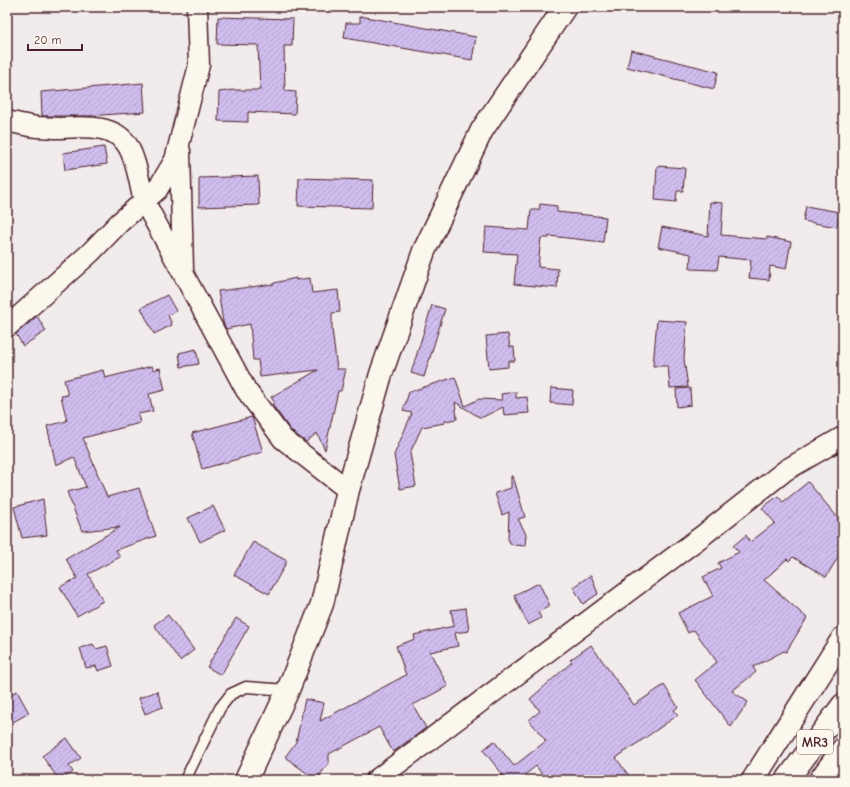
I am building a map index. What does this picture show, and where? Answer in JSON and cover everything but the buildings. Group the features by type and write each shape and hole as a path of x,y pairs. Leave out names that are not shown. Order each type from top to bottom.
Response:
{"main road":[{"path":"246,780 288,690 322,604 348,490 381,374 424,251 482,130 565,7"},
{"path":"754,780 843,638"},
{"name":"MR3","path":"787,780 843,705"},
{"name":"MR3","path":"820,780 843,749"}],"street":[{"path":"7,327 90,253 120,222 157,190 175,160 199,65 197,7"},
{"path":"7,121 33,126 57,128 85,126 107,130 118,136 129,146 139,172 140,189 144,201 184,272 246,390 283,439 348,490"},
{"path":"180,145 184,272"},
{"path":"376,780 702,536 786,470 843,437"}],"lane":[{"path":"185,780 220,708 231,694 246,687 288,690"}]}
